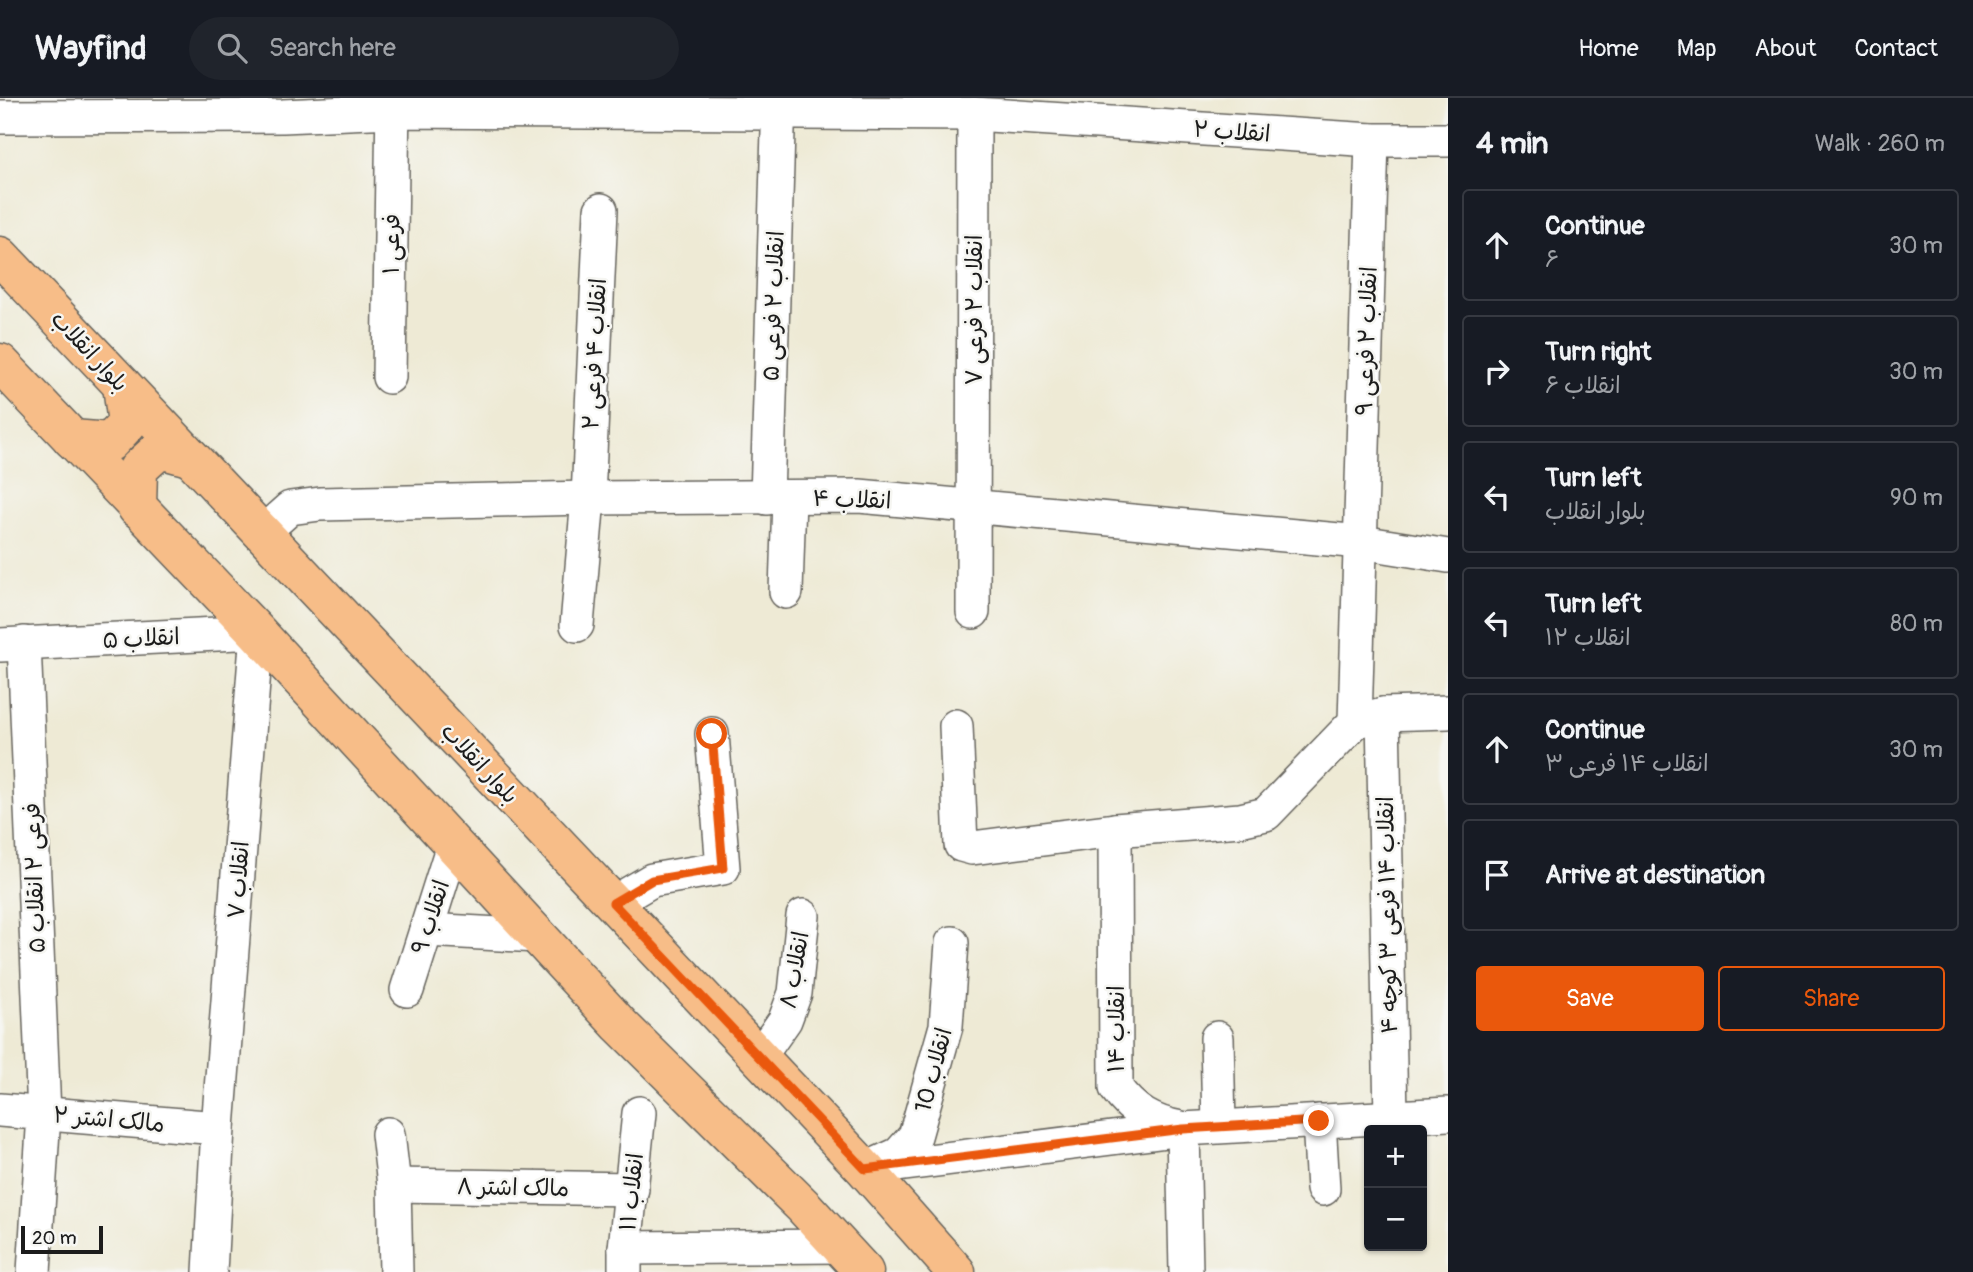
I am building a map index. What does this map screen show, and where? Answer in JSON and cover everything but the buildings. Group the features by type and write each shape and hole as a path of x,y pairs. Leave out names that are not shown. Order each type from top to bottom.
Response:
{"main road":[{"name":"بلوار انقلاب","path":"0,256 865,1169 956,1272"},
{"path":"0,363 257,632 620,1025 852,1259"},
{"path":"72,439 110,442 127,424 122,385"},
{"path":"137,508 138,469 160,449 189,457"}],"street":[{"name":"انقلاب ۲","path":"0,117 186,107 393,105 779,106 974,114 1027,108 1372,140 1448,140"},
{"name":"فرعی ۱","path":"389,377 393,105"},
{"name":"انقلاب ۲ فرعی ۵","path":"779,106 778,498 786,592"},
{"name":"انقلاب ۲ فرعی ۷","path":"973,612 974,114"},
{"name":"انقلاب ۲ فرعی ۹","path":"1369,718 1361,542 1372,140"},
{"name":"انقلاب ۴ فرعی ۲","path":"577,625 587,498 601,210"},
{"name":"انقلاب ۴","path":"262,533 290,509 320,504 859,496 1361,542 1448,556"},
{"name":"انقلاب ۵","path":"12,644 257,632"},
{"name":"انقلاب ۷","path":"210,1272 218,1128 257,632"},
{"name":"فرعی ۲ انقلاب ۵","path":"12,644 44,1114 34,1272"},
{"path":"956,726 961,845 972,848 1115,830 1240,820 1266,814 1369,718 1448,712"},
{"name":"انقلاب ۱۴ فرعی ۳ کوچه ۴","path":"1369,718 1391,1117"},
{"path":"613,903 652,880 723,868 712,734"},
{"name":"انقلاب ۱۴","path":"1115,830 1116,1088 1126,1102 1158,1124 1183,1129"},
{"name":"انقلاب ۹","path":"407,990 453,845"},
{"name":"انقلاب ۸","path":"759,1057 785,1020 795,993 803,916"},
{"path":"426,930 538,936"},
{"name":"انقلاب 10","path":"865,1169 899,1154 915,1136 946,1026 952,943"},
{"path":"1217,1038 1219,1126"},
{"name":"مالک اشتر ۲","path":"0,1110 218,1128"},
{"name":"انقلاب ۱۱","path":"625,1260 639,1113"},
{"path":"865,1169 1183,1129 1448,1114"},
{"path":"1319,1121 1323,1189"},
{"path":"1183,1129 1186,1272"},
{"path":"388,1134 394,1185 396,1272"},
{"name":"مالک اشتر ۸","path":"394,1185 632,1189"},
{"path":"625,1260 852,1259"}],"route":[{"path":"712,734 723,868 652,880 613,903 865,1169 1183,1129 1319,1121"}]}
